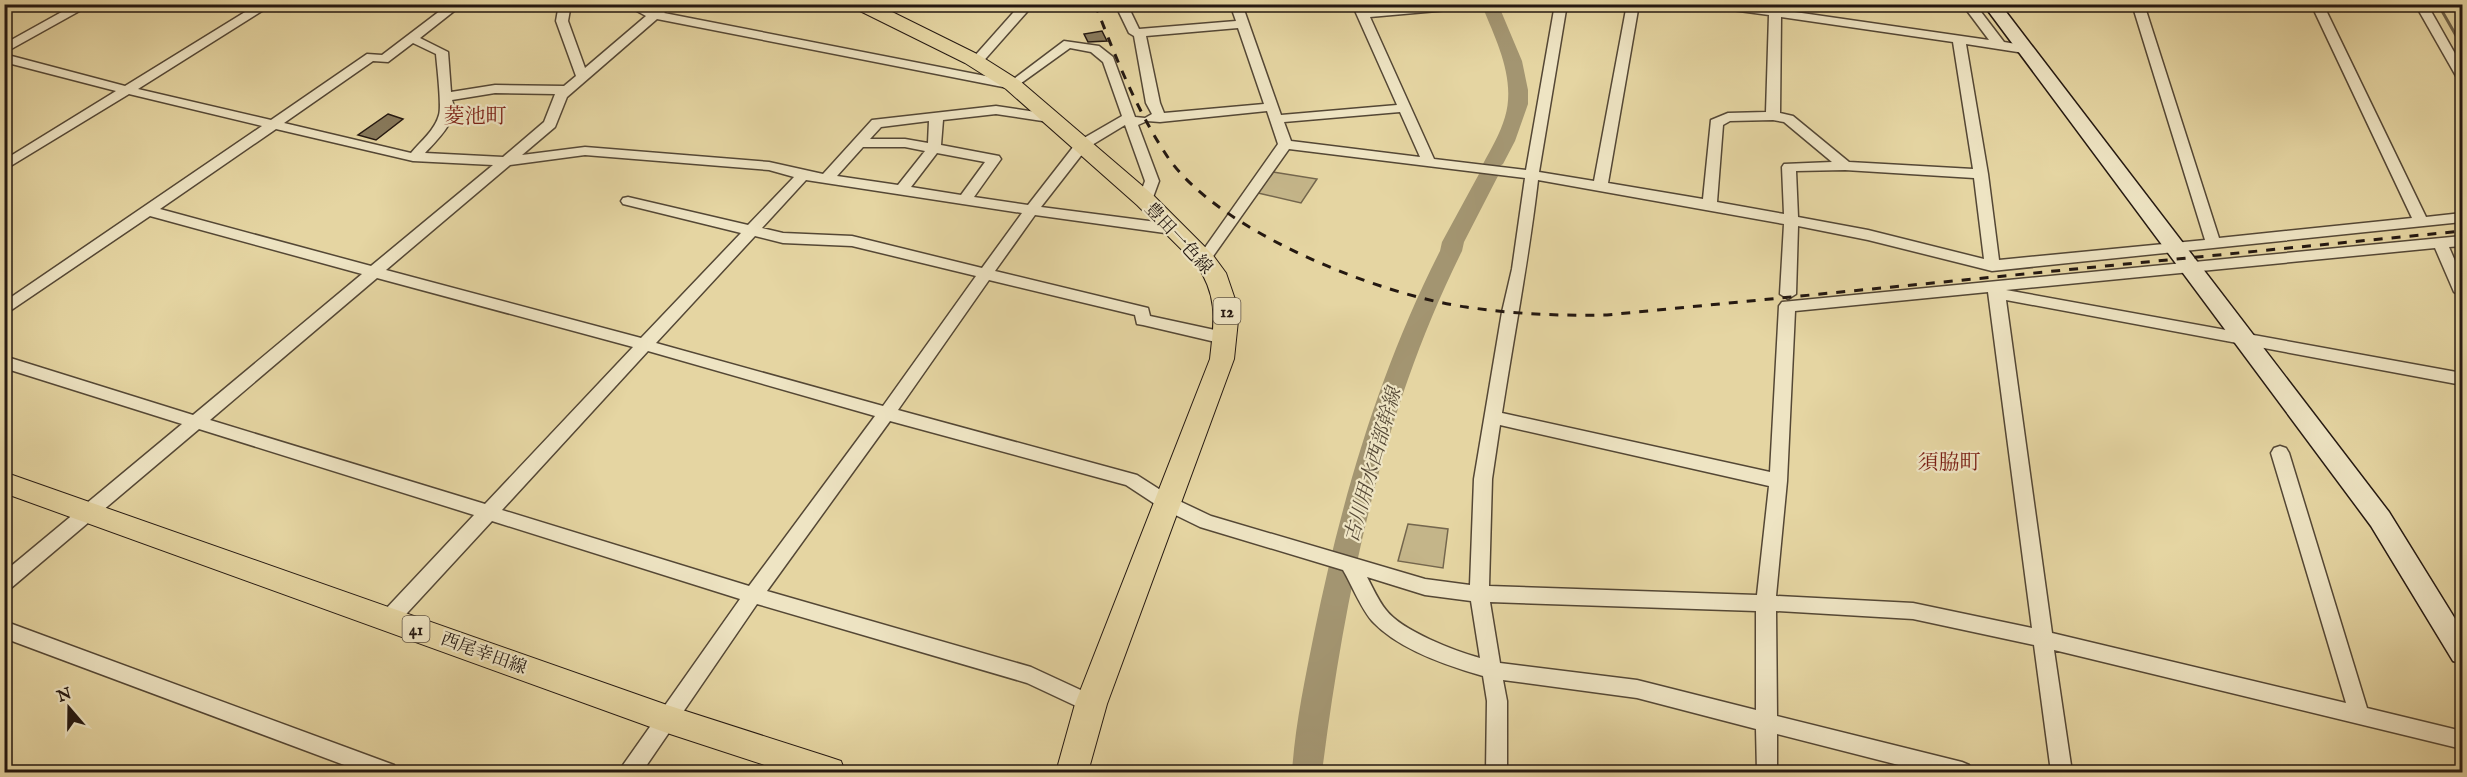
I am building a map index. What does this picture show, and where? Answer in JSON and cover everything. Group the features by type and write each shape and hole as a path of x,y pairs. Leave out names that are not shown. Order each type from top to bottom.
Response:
{"main road":[{"name":"豊田一色線","path":"861,4 976,62 1013,85 1048,118 1145,200 1204,259 1214,273 1227,311 1222,359 1091,704 1072,772"},
{"name":"西尾幸田線","path":"4,482 668,719 829,772"}],"street":[{"path":"4,49 86,4"},
{"path":"4,165 267,4"},
{"path":"4,310 371,57 384,59 457,4"},
{"path":"565,4 562,21 582,76"},
{"path":"630,4 655,15 1013,85 1068,44 1095,49 1109,60 1145,119 1152,182 1145,200"},
{"path":"4,583 550,124 565,90 667,4"},
{"path":"976,62 1028,4"},
{"path":"1121,4 1135,33 1241,24"},
{"path":"1236,4 1241,24 1285,144"},
{"path":"1428,160 1360,9 1471,4"},
{"path":"1496,772 1497,701 1479,594 1483,479 1510,312 1520,269 1532,175 1561,4"},
{"path":"1600,186 1633,4"},
{"path":"1717,4 1775,9 2024,49"},
{"path":"1968,4 2000,46"},
{"path":"1991,4 2380,519 2463,652"},
{"path":"2138,4 2213,243"},
{"path":"2317,4 2421,222"},
{"path":"2421,4 2463,76"},
{"path":"1773,116 1775,9"},
{"path":"1139,33 1153,103 1145,119"},
{"path":"413,39 442,52 445,97 449,103 448,114 415,158"},
{"path":"1959,40 1981,174 1992,266"},
{"path":"4,58 127,90 415,158 507,161 585,152 769,166 803,175 1145,227 1172,229"},
{"path":"445,97 495,89 565,90"},
{"path":"630,772 753,595 1031,210 1082,145 1123,120 1404,108"},
{"path":"827,178 877,123 996,110 1048,118"},
{"path":"1710,205 1716,123 1728,117 1773,116 1788,119 1845,166"},
{"path":"902,190 933,148 936,118"},
{"path":"859,143 905,143 994,159 965,200"},
{"path":"1285,144 1428,160 1600,186 1868,235 1992,266 2463,218"},
{"path":"1204,259 1285,144"},
{"path":"1788,294 1791,221 1789,167 1845,166 1981,174"},
{"path":"389,619 803,175"},
{"path":"628,201 783,238 852,241 1142,312 1143,320 1224,338"},
{"path":"149,211 645,345 1047,459 1131,480 1167,503 1206,522 1425,587 1479,594 1766,603 1913,611 2043,639 2463,740"},
{"path":"1767,772 1766,603 1778,481 1787,306 1993,291 2191,268 2463,241"},
{"path":"2440,244 2463,292"},
{"path":"1993,291 2463,379"},
{"path":"1993,291 2061,772"},
{"path":"4,362 753,595 1031,676 1091,704"},
{"path":"1493,417 1778,481"},
{"path":"2280,453 2359,714"},
{"path":"1350,564 1380,617 1403,634 1449,658 1491,670 1637,689 1962,772"},
{"path":"4,629 387,772"}],"shaded area":[{"path":"1273,172 1317,179 1301,203 1258,193"},
{"path":"1408,524 1448,529 1443,568 1398,561"}],"building":[{"path":"1102,31 1107,41 1088,42 1084,34"},
{"path":"388,114 403,119 376,140 358,135"}],"waterway":[{"path":"2438,4 2462,46"},
{"name":"古川用水西部幹線","path":"1492,8 1513,61 1518,90 1515,117 1493,164"},
{"name":"古川用水西部幹線","path":"1307,772 1334,603 1377,437 1394,382 1418,319 1451,251 1453,242 1489,174"}],"railway":[{"path":"1095,4 1118,63 1145,120 1167,156 1191,184 1223,210 1261,234 1303,255 1346,274 1390,289 1466,307 1537,314 1607,315 2462,231"}],"district":[{"name":"菱池町","path":"475,116"},
{"name":"須脇町","path":"1949,462"}]}
